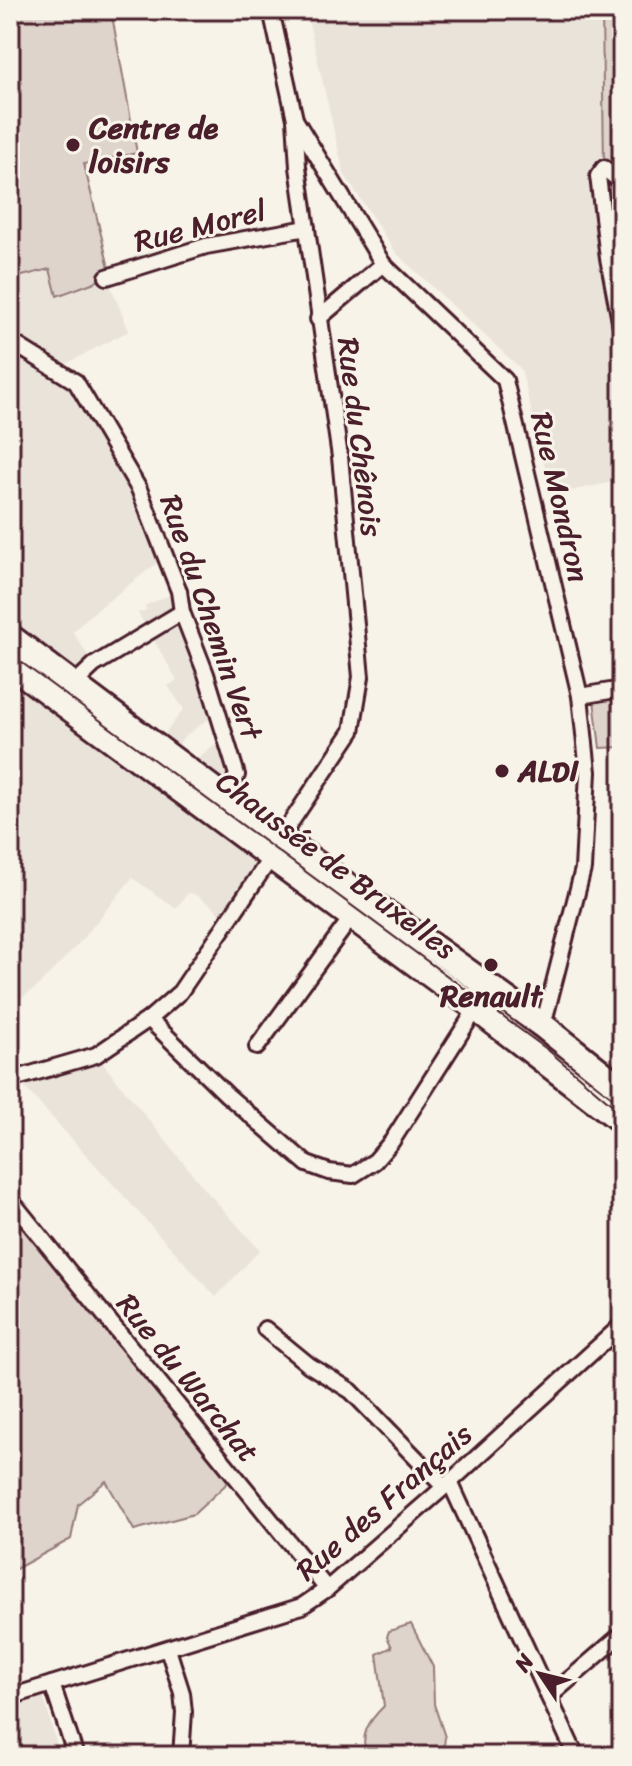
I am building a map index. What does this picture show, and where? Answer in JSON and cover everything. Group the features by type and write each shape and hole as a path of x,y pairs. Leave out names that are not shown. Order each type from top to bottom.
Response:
{"main road":[{"name":"Chaussée de Bruxelles","path":"10,637 222,808"},
{"name":"Chaussée de Bruxelles","path":"10,664 222,808 359,907 542,1025 622,1089"},
{"name":"Chaussée de Bruxelles","path":"359,907 476,1009 622,1121"}],"street":[{"name":"Rue du Chênois","path":"271,10 295,119 298,167 318,319 340,457 361,677 352,731 276,848"},
{"name":"Rue Mondron","path":"295,119 383,264 505,380 580,696 588,772 583,869 542,1025 525,1047"},
{"path":"622,183 604,168 598,176 608,258 622,332"},
{"name":"Rue Morel","path":"107,277 206,246 307,228"},
{"path":"318,319 383,264"},
{"name":"Rue du Chemin Vert","path":"10,341 76,382 139,489 175,579 182,612 206,674 237,775 222,808"},
{"path":"73,685 94,665 182,612"},
{"path":"580,696 622,689"},
{"path":"10,1080 96,1055 149,1019 180,992 276,848"},
{"path":"257,1047 359,907"},
{"path":"149,1019 227,1095 307,1164 329,1172 353,1175 375,1161 392,1141 476,1009"},
{"name":"Rue du Warchat","path":"10,1199 327,1589"},
{"name":"Rue des Français","path":"10,1697 302,1606 327,1589 447,1484 622,1325"},
{"path":"265,1329 309,1365 351,1391 447,1484 576,1756"},
{"path":"549,1697 622,1634"},
{"path":"168,1649 182,1693 181,1756"},
{"path":"52,1684 76,1756"}],"shaded area":[{"name":"Centre de loisirs","path":"10,10 111,10 137,153 84,164 111,276 57,296 50,269 10,279"},
{"path":"306,10 603,10 606,162 588,175 622,379 622,480 552,495 521,369 396,253 344,174"},
{"path":"602,10 622,10 622,289 598,176 604,168"},
{"path":"51,269 57,295 107,277 129,331 67,363 28,349 76,382 167,555 73,632 94,665 73,685 10,651 10,279"},
{"path":"179,591 217,713 185,736 164,764 149,754 184,709 168,686 177,680 138,613 147,610 144,606"},
{"path":"10,674 272,856 219,915 215,908 188,893 176,908 132,878 82,940 37,987 10,1006"},
{"path":"622,696 622,747 600,748 594,700"},
{"path":"225,739 237,775 218,817 183,779 205,752"},
{"path":"96,1055 208,1193 260,1250 216,1297 16,1078"},
{"path":"10,1199 235,1476 194,1514 134,1530 106,1481 78,1504 71,1539 10,1572"},
{"path":"411,1624 433,1667 434,1704 445,1737 443,1756 367,1756 364,1741 367,1728 384,1706 377,1654 392,1647 387,1637 389,1631"},
{"path":"41,1688 60,1756 10,1756 10,1696"}],"tram line":[{"path":"10,654 548,1050 622,1113"}],"place":[{"name":"Centre de loisirs","path":"73,145"},
{"name":"ALDI","path":"502,771"},
{"name":"Renault","path":"491,965"}]}
